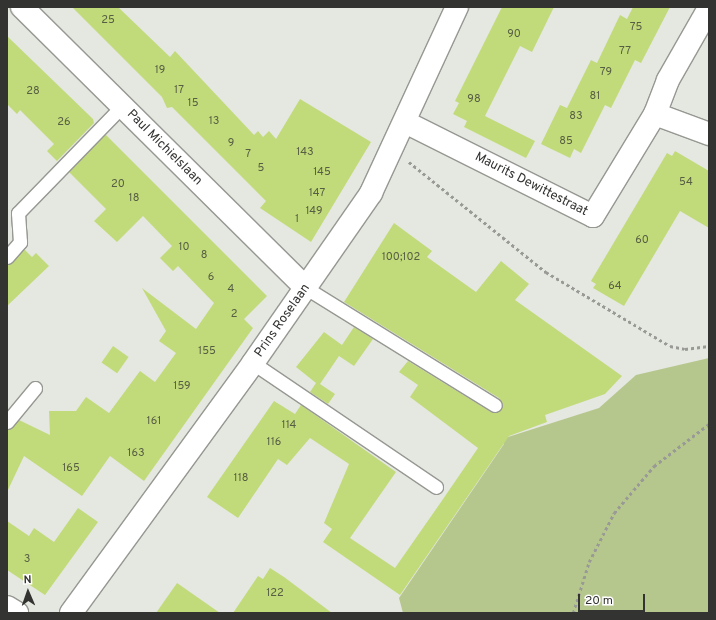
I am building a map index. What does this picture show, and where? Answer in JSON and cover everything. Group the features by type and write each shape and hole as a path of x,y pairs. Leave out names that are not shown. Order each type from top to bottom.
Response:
{"street":[{"name":"Paul Michielslaan","path":"22,7 306,288"},
{"name":"Prins Roselaan","path":"71,613 253,363 371,193 393,149 457,7"},
{"name":"Maurits Dewittestraat","path":"405,122 593,216 655,114 668,80 709,8"},
{"path":"655,114 709,134"},
{"path":"7,606 17,613"}],"lane":[{"path":"7,257 20,242 18,213 122,106"},
{"path":"306,288 495,405"},
{"path":"253,363 436,487"},
{"path":"7,422 35,388"}],"path":[{"path":"393,149 546,272 670,346 685,349 709,346"},
{"path":"573,613 589,562 614,513 654,466 709,424"}],"green space":[{"path":"709,358 709,613 403,613 399,598 504,444 502,439 599,408 636,375"}],"building":[{"path":"72,7 118,7 170,57 175,51 254,135 258,131 263,137 269,131 276,139 300,99 371,142 311,242 260,208 266,201 172,107 167,108 162,97"},
{"path":"502,7 554,7 532,52 520,46 485,116 535,141 526,158 464,127 467,121 453,114 459,103 455,101"},
{"path":"633,7 670,7 641,63 635,60 611,108 605,105 581,153 574,149 570,158 541,144 560,105 567,108 591,60 597,63 620,15 627,19"},
{"path":"7,36 93,119 94,123 57,161 47,151 54,144 20,110 17,114 7,104"},
{"path":"105,134 267,296 244,319 253,328 144,481 110,456 82,496 24,456 7,492 7,430 19,420 50,435 49,411 76,411 86,397 109,413 140,371 155,382 176,353 159,341 166,331 142,288 196,329 214,303 178,266 173,271 160,258 172,246 143,216 117,242 94,221 106,209 69,172"},
{"path":"675,151 709,171 709,228 680,211 624,306 593,288 596,284 591,281 667,153 672,156"},
{"path":"394,223 432,251 427,257 476,292 501,261 529,284 515,300 622,376 605,394 545,415 547,422 509,436 400,595 323,542 332,529 324,523 349,464 310,438 287,465 278,459 238,518 207,497 274,401 295,414 301,405 396,472 350,538 395,568 478,448 410,397 418,385 399,372 408,361 491,412 499,412 503,405 499,398 344,302"},
{"path":"24,249 32,257 36,253 49,266 7,306 7,265"},
{"path":"354,327 373,339 354,366 339,356 320,384 335,394 328,404 310,392 316,383 296,367 324,332 342,345"},
{"path":"113,346 129,357 117,373 102,362"},
{"path":"78,508 98,522 45,595 7,570 7,521 29,536 34,528 54,542"},
{"path":"270,568 332,613 233,613 258,576 263,579"},
{"path":"177,583 220,613 156,613"}]}
